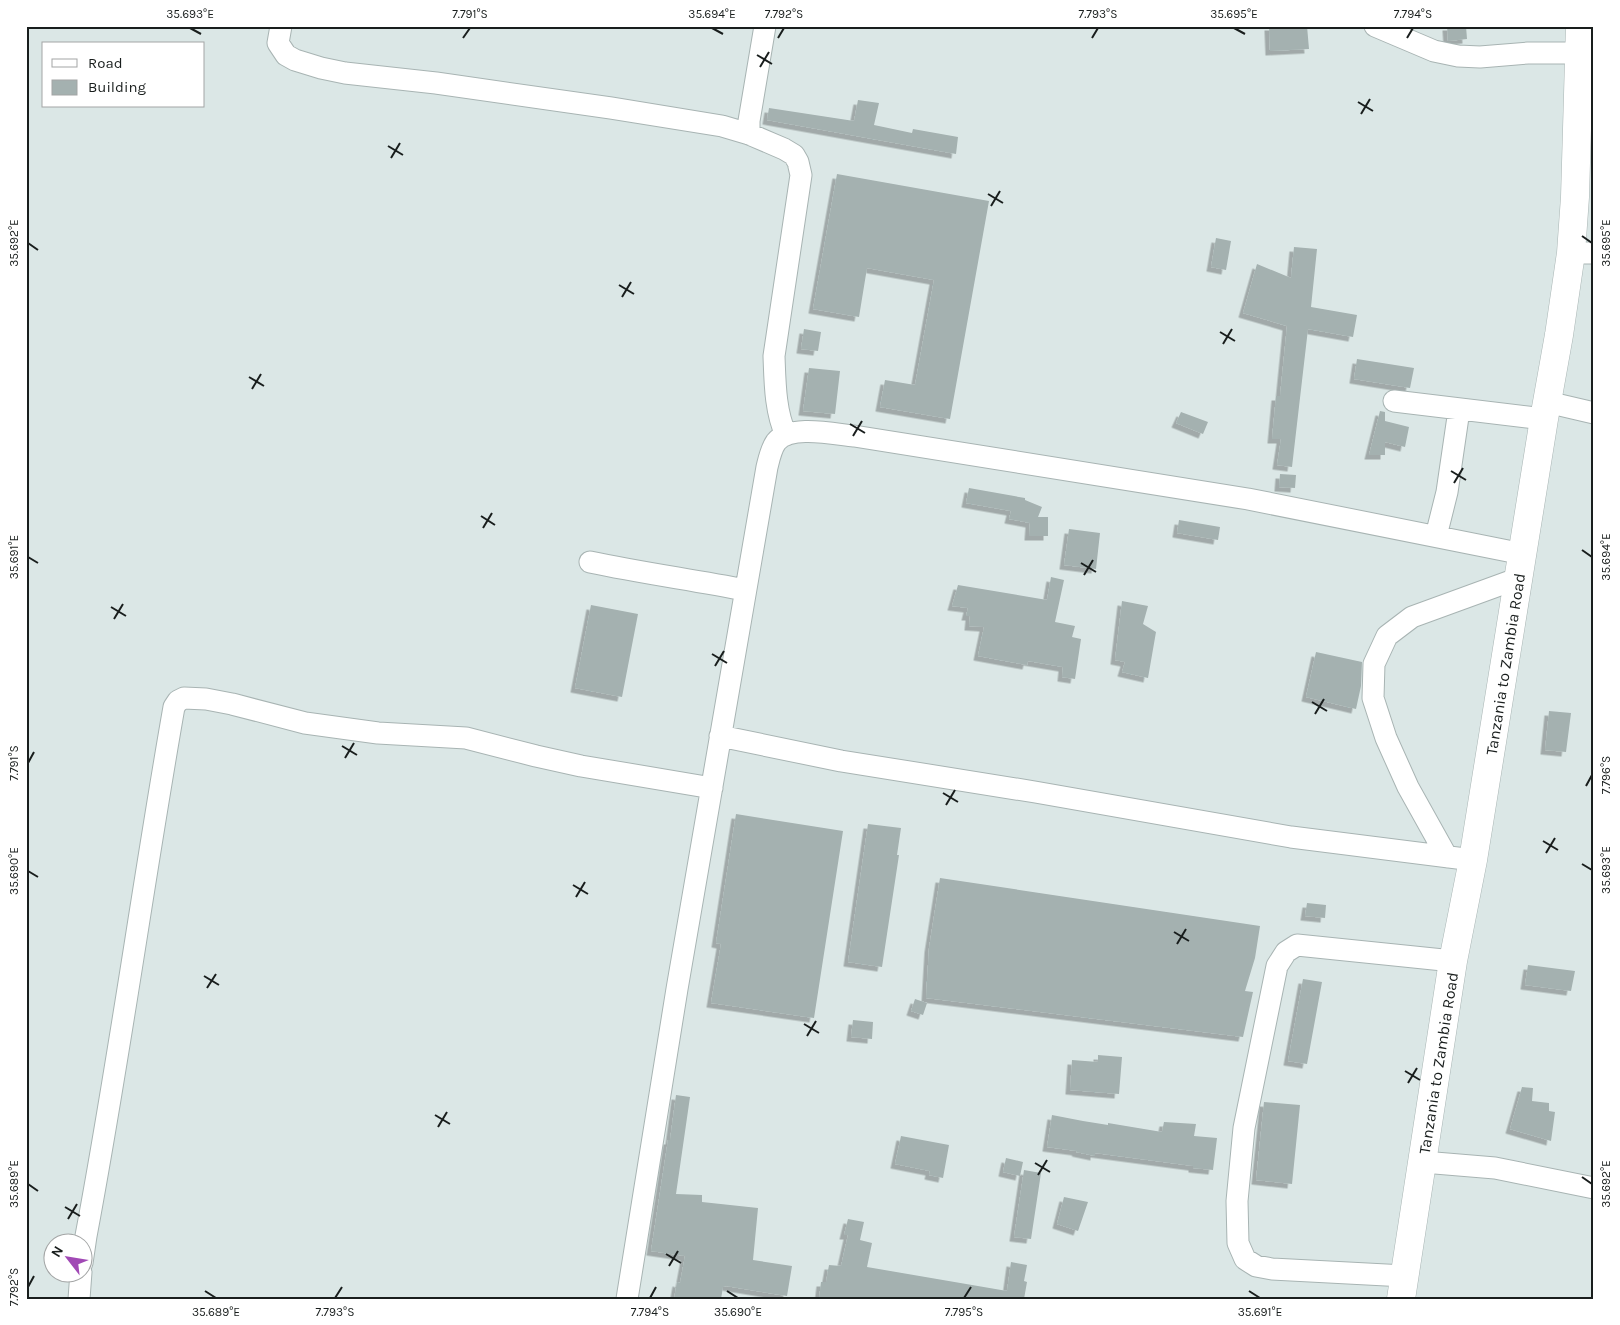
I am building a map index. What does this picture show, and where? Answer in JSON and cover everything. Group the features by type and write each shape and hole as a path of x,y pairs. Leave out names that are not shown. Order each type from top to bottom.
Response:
{"highway":[{"name":"Tanzania to Zambia Road","path":"1403,1287 1453,960 1460,858 1521,566 1546,411 1582,253 1576,197 1580,40"}],"street":[{"path":"281,26 278,43 286,55 295,60 321,68 345,73 436,83 611,108 722,126 749,134 794,155 801,175 774,356 779,416 786,435"},
{"path":"749,134 749,121 765,26"},
{"path":"1375,26 1434,51 1458,56 1480,57 1528,54 1580,40"},
{"path":"1394,401 1459,410 1594,413"},
{"path":"1436,536 1447,492 1459,410"},
{"path":"627,1299 656,1115 767,467 776,443 781,437 799,431 863,437 1248,499 1436,536 1521,566"},
{"path":"590,562 746,590"},
{"path":"1460,858 1408,787 1386,738 1373,698 1374,664 1386,636 1412,616 1521,566"},
{"path":"87,1232 147,862 174,708 178,701 184,698 206,699 305,723 349,730 466,738 512,751 581,766 712,788"},
{"path":"720,736 840,761 1026,790 1291,837 1460,858"},
{"path":"1403,1287 1272,1269 1256,1266 1245,1259 1238,1243 1236,1201 1244,1128 1278,966 1286,952 1297,945 1453,960"},
{"path":"1423,1162 1495,1168 1594,1188"},
{"path":"79,1299 80,1282"}],"building":[{"path":"1269,26 1307,26 1309,49 1270,51"},
{"path":"1447,26 1466,26 1467,39 1448,41"},
{"path":"858,100 879,103 874,125 912,133 913,129 958,137 956,154 767,120 769,108 854,121"},
{"path":"837,174 989,201 950,419 880,407 885,380 915,385 934,280 867,268 859,317 813,309"},
{"path":"1216,238 1231,241 1226,270 1211,267"},
{"path":"1294,247 1317,249 1311,307 1357,315 1353,337 1308,329 1292,467 1277,465 1281,439 1272,439 1276,396 1280,396 1287,326 1243,313 1257,264 1291,278"},
{"path":"804,329 821,332 818,351 801,349"},
{"path":"1357,359 1414,368 1410,388 1354,379"},
{"path":"809,368 840,371 835,414 803,411"},
{"path":"1380,411 1385,412 1385,421 1409,427 1405,447 1385,442 1385,455 1369,455"},
{"path":"1181,412 1208,422 1203,434 1176,423"},
{"path":"1280,474 1296,475 1295,488 1279,487"},
{"path":"969,488 1025,498 1025,500 1042,507 1038,517 1048,517 1048,536 1029,536 1030,523 1009,519 1011,511 966,503"},
{"path":"1179,520 1220,527 1218,540 1177,533"},
{"path":"1069,529 1100,533 1096,569 1064,565"},
{"path":"1051,577 1064,580 1055,622 1075,626 1072,637 1081,639 1075,679 1062,677 1063,667 1028,661 1027,665 978,656 984,627 969,626 970,616 966,616 968,608 952,606 958,585 1047,600"},
{"path":"1122,601 1148,606 1143,624 1156,632 1148,678 1122,672 1125,662 1115,660"},
{"path":"591,605 638,614 622,697 575,688"},
{"path":"1316,652 1362,662 1361,686 1356,709 1306,697"},
{"path":"1549,711 1571,713 1566,752 1545,750"},
{"path":"736,814 843,831 814,1018 711,1003 721,944 716,943"},
{"path":"868,824 901,828 897,855 899,855 882,967 848,962"},
{"path":"940,878 1260,926 1255,958 1245,991 1253,992 1243,1037 926,998 929,948"},
{"path":"1307,903 1326,905 1325,918 1305,916"},
{"path":"1528,965 1575,971 1571,991 1525,985"},
{"path":"1303,979 1322,982 1307,1064 1288,1061"},
{"path":"915,999 927,1003 923,1015 911,1011"},
{"path":"853,1020 873,1022 872,1039 851,1037"},
{"path":"1098,1055 1122,1057 1119,1094 1070,1090 1072,1060 1098,1062"},
{"path":"1522,1087 1533,1088 1532,1101 1549,1103 1549,1111 1555,1112 1551,1141 1510,1129"},
{"path":"676,1095 690,1097 676,1194 702,1195 702,1202 758,1208 753,1260 792,1266 787,1296 726,1286 723,1287 721,1299 674,1299 677,1282 680,1283 685,1256 651,1251"},
{"path":"1264,1102 1300,1105 1292,1184 1256,1180"},
{"path":"1052,1115 1162,1132 1164,1122 1196,1124 1194,1136 1217,1138 1213,1170 1095,1153 1095,1156 1077,1151 1047,1147"},
{"path":"901,1136 949,1145 943,1178 929,1175 930,1171 895,1164"},
{"path":"1006,1158 1023,1162 1020,1176 1003,1172"},
{"path":"1024,1170 1041,1173 1031,1239 1014,1237"},
{"path":"1064,1197 1088,1202 1078,1231 1057,1224"},
{"path":"848,1219 864,1222 860,1240 872,1243 867,1267 1007,1291 1011,1262 1027,1265 1024,1281 1027,1282 1024,1299 819,1299 821,1282 826,1282 829,1265 841,1266 848,1235 844,1235"}]}
